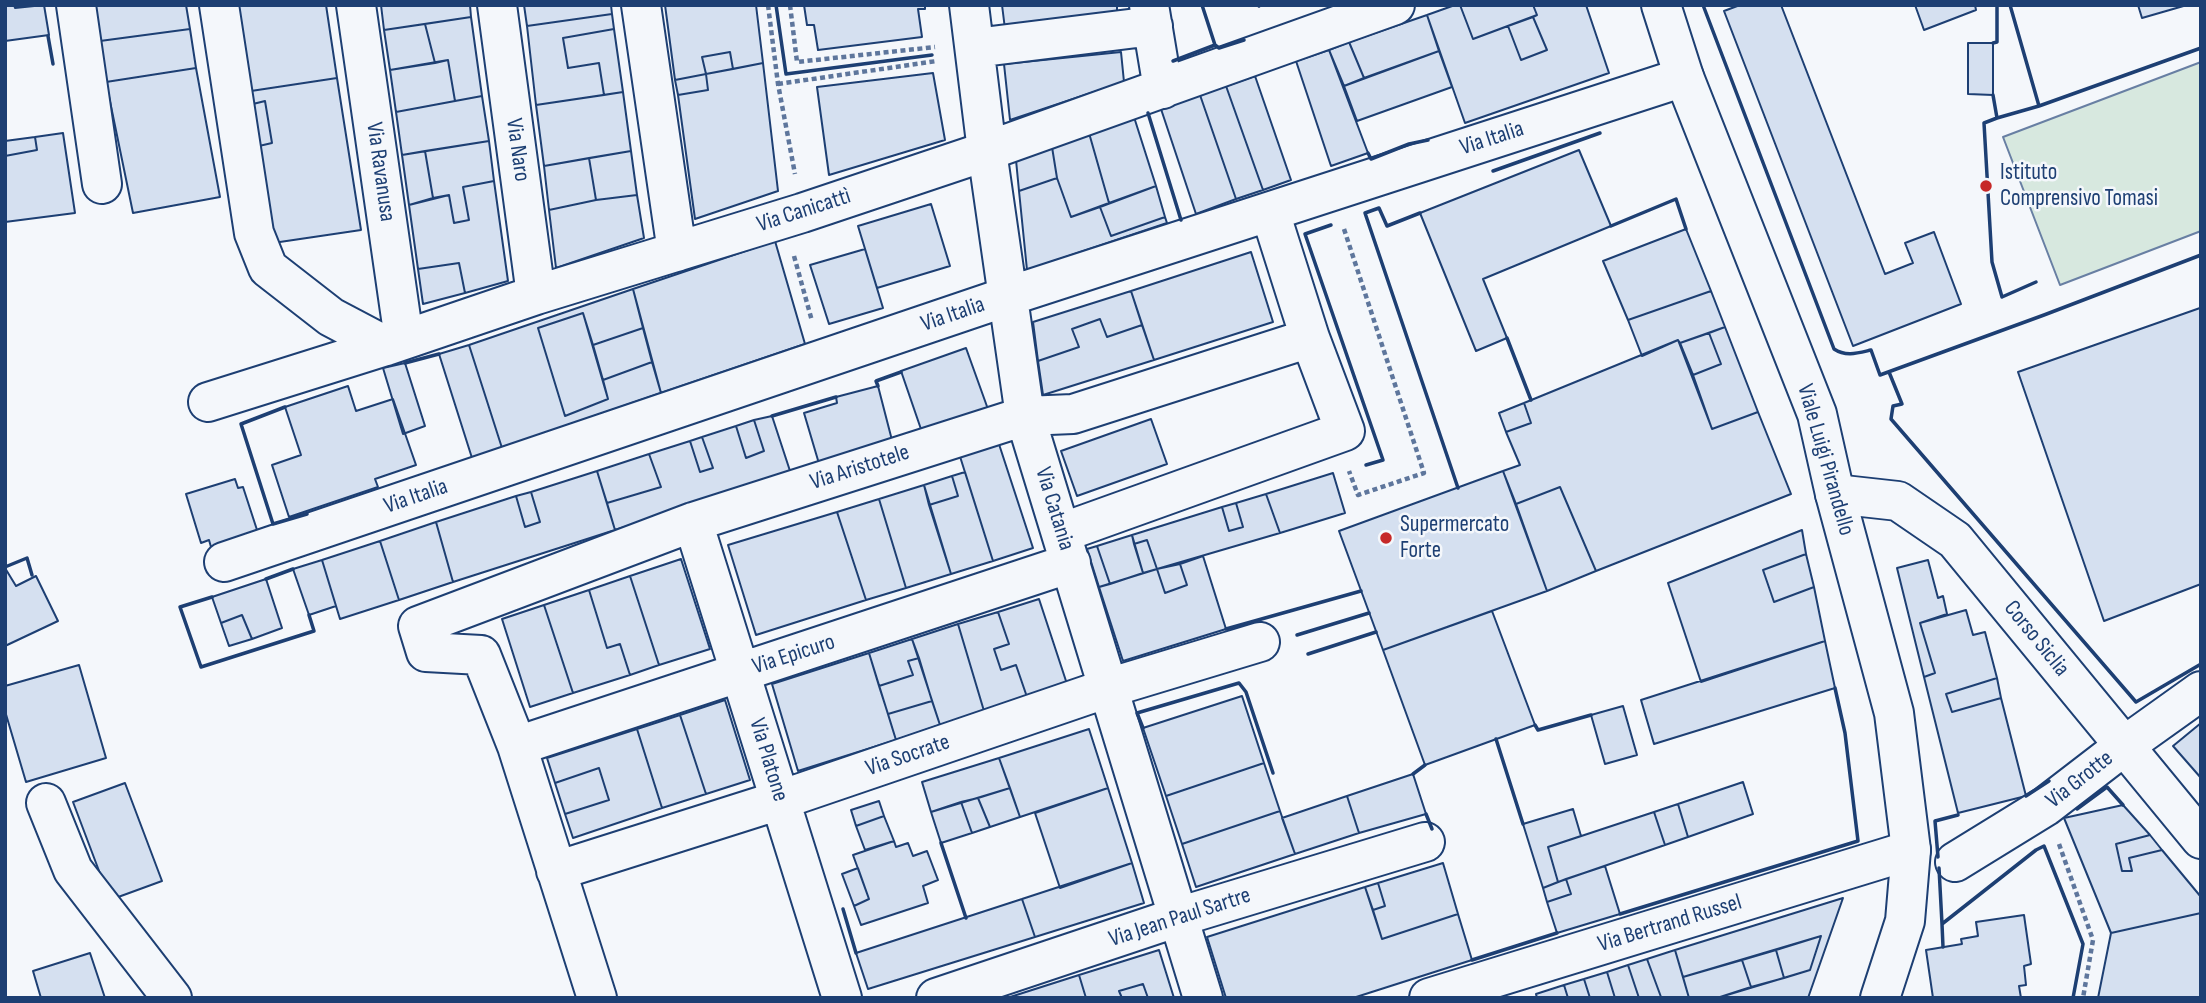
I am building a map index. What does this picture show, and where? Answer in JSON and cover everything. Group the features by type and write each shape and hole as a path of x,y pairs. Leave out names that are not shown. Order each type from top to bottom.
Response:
{"street":[{"path":"76,5 102,184"},
{"path":"219,5 254,233 268,268 331,317 395,343"},
{"name":"Via Ravanusa","path":"356,5 395,343"},
{"name":"Via Naro","path":"497,5 536,295"},
{"path":"640,5 677,252"},
{"name":"Via Catania","path":"969,5 986,151 1025,416 1203,998"},
{"name":"Via Canicattì","path":"208,402 986,151 1395,5"},
{"name":"Viale Luigi Pirandello","path":"1661,5 1684,76 1817,414 1835,494 1894,713 1911,850 1905,921 1880,998"},
{"path":"974,49 1151,16 1163,89"},
{"name":"Via Italia","path":"225,562 1009,296 1684,76"},
{"path":"1270,212 1310,338"},
{"name":"Via Aristotele","path":"517,746 481,654 426,652 418,626 693,522 1025,416 1073,414 1310,338"},
{"name":"Via Epicuro","path":"517,746 740,673 1066,548 1345,431 1310,338"},
{"name":"Corso Siclia","path":"1835,494 1898,501 1955,540 2201,839"},
{"name":"Via Platone","path":"693,522 842,998"},
{"name":"Via Socrate","path":"556,871 780,800 1108,688 1260,642"},
{"name":"Via Grotte","path":"1955,862 2046,806 2201,691"},
{"path":"517,746 597,998"},
{"path":"47,803 73,870 172,998"},
{"name":"Via Jean Paul Sartre","path":"936,998 1178,918 1425,842"},
{"name":"Via Bertrand Russel","path":"1429,998 1911,850"}],"path":[{"path":"768,5 792,215 822,359"},
{"path":"790,5 797,62 974,49"},
{"path":"778,84 974,49"},
{"path":"1331,191 1424,473 1388,485"},
{"path":"2046,806 2093,940 2083,998"}],"shaded area":[{"path":"2201,62 2201,231 2060,285 2003,137"}],"building":[{"path":"5,5 14,5 15,8 44,5 49,35 5,41"},
{"path":"94,5 186,5 190,29 100,41"},
{"path":"238,5 326,5 337,78 251,91"},
{"path":"381,5 470,5 471,17 384,30"},
{"path":"524,5 611,5 612,14 527,26"},
{"path":"665,5 756,5 763,63 733,69 730,52 702,57 706,74 675,80"},
{"path":"804,5 925,5 925,9 918,9 922,37 818,50 814,25 807,25"},
{"path":"1002,5 1117,5 1117,14 1005,29"},
{"path":"1460,5 1473,39 1508,26 1521,60 1547,50 1533,17 1537,15 1533,5 1586,5 1609,73 1465,123 1427,15"},
{"path":"1460,5 1533,5 1537,15 1473,39"},
{"path":"1740,5 1781,5 1885,274 1913,263 1905,243 1934,232 1961,304 1853,346 1724,11"},
{"path":"1915,5 1975,5 1976,10 1924,30"},
{"path":"2138,5 2187,5 2142,18"},
{"path":"612,14 614,29 563,38 568,68 599,63 604,95 536,105 527,26"},
{"path":"1427,15 1439,51 1364,78 1349,42"},
{"path":"471,17 482,96 455,101 448,60 435,63 425,24"},
{"path":"1533,17 1547,50 1521,60 1508,26"},
{"path":"425,24 435,63 390,70 384,30"},
{"path":"190,29 196,68 106,82 100,41"},
{"path":"614,29 623,92 604,95 599,63 568,68 563,38"},
{"path":"1349,42 1364,78 1344,86 1329,50"},
{"path":"1968,43 1993,43 1993,95 1968,94"},
{"path":"1329,50 1368,153 1331,166 1296,61"},
{"path":"1439,51 1452,87 1357,121 1344,86"},
{"path":"730,52 733,69 706,74 702,57"},
{"path":"1121,52 1124,82 1010,120 1004,64"},
{"path":"448,60 455,101 396,112 390,70"},
{"path":"763,63 778,191 695,219 678,95 708,90 706,74"},
{"path":"196,68 220,197 133,213 106,82"},
{"path":"933,73 945,140 829,175 817,87"},
{"path":"706,74 708,90 678,95 675,80"},
{"path":"1255,76 1291,180 1263,190 1226,86"},
{"path":"337,78 361,230 273,243 259,146 272,143 265,101 253,104 251,91"},
{"path":"1226,86 1263,190 1236,199 1200,95"},
{"path":"623,92 631,151 544,166 536,105"},
{"path":"1200,95 1236,199 1196,214 1161,109"},
{"path":"482,96 489,141 402,155 396,112"},
{"path":"265,101 272,143 259,146 253,104"},
{"path":"1134,117 1156,186 1109,203 1089,133"},
{"path":"63,133 75,213 5,222 5,156 37,150 35,137"},
{"path":"1089,133 1109,203 1071,217 1057,178 1052,147"},
{"path":"35,137 37,150 5,156 5,141"},
{"path":"489,141 494,181 463,187 469,220 454,223 449,195 433,198 425,151"},
{"path":"1052,147 1057,178 1019,191 1016,160"},
{"path":"1579,150 1611,226 1483,279 1507,338 1476,351 1420,213"},
{"path":"425,151 433,198 409,205 402,155"},
{"path":"631,151 637,195 596,200 589,158"},
{"path":"589,158 596,200 549,210 544,166"},
{"path":"1057,178 1071,217 1100,207 1111,236 1165,217 1167,223 1027,270 1019,191"},
{"path":"494,181 508,281 465,293 459,263 418,269 409,205 449,195 454,223 469,220 463,187"},
{"path":"1156,186 1165,217 1111,236 1100,207"},
{"path":"637,195 644,238 556,268 549,210"},
{"path":"931,204 950,266 877,288 858,226"},
{"path":"1686,229 1711,291 1628,320 1603,261"},
{"path":"775,241 805,344 661,393 633,289"},
{"path":"865,249 883,308 829,324 810,265"},
{"path":"1251,252 1273,322 1154,360 1131,291"},
{"path":"459,263 465,293 423,304 418,269"},
{"path":"633,289 643,328 593,345 583,313 538,328 565,416 608,399 603,380 652,362 661,393 502,448 469,345"},
{"path":"1131,291 1142,325 1107,337 1100,319 1072,329 1079,347 1038,361 1033,322"},
{"path":"1711,291 1725,327 1680,343 1678,340 1642,356 1628,320"},
{"path":"2200,308 2201,584 2104,621 2018,372"},
{"path":"583,313 608,399 565,416 538,328"},
{"path":"1100,319 1107,337 1142,325 1154,360 1043,395 1038,361 1079,347 1072,329"},
{"path":"1725,327 1758,412 1712,429 1693,375 1721,364 1709,333"},
{"path":"643,328 652,362 603,380 593,345"},
{"path":"1709,333 1721,364 1693,375 1680,343"},
{"path":"1678,340 1712,429 1758,412 1791,494 1596,571 1560,487 1516,504 1503,471 1520,465 1506,432 1531,423 1524,403"},
{"path":"469,345 502,448 472,458 439,354"},
{"path":"966,348 989,412 923,435 901,371"},
{"path":"405,363 425,426 403,434 383,368"},
{"path":"348,386 356,411 393,399 416,465 375,479 378,487 289,517 272,465 301,455 285,407"},
{"path":"878,386 894,448 820,467 804,413 837,403 836,397"},
{"path":"1524,403 1531,423 1506,432 1499,413"},
{"path":"772,416 791,474 615,530 607,503 661,487 649,454 690,441 700,472 713,468 702,437 736,426 746,458 764,451 754,420"},
{"path":"1151,419 1167,464 1077,496 1061,451"},
{"path":"754,420 764,451 746,458 736,426"},
{"path":"996,435 1033,548 993,561 957,447"},
{"path":"702,437 713,468 700,472 690,441"},
{"path":"649,454 661,487 607,503 597,471"},
{"path":"597,471 615,530 453,582 436,522 516,496 525,527 540,522 531,492"},
{"path":"1503,471 1547,591 1383,650 1339,531"},
{"path":"965,472 993,561 951,574 929,505 958,496 952,476"},
{"path":"1333,473 1345,513 1280,533 1266,494"},
{"path":"952,476 958,496 929,505 924,485"},
{"path":"235,479 238,488 243,487 258,533 211,547 209,540 201,543 186,494"},
{"path":"924,485 951,574 906,588 879,499"},
{"path":"1560,487 1596,571 1547,591 1516,504"},
{"path":"531,492 540,522 525,527 516,496"},
{"path":"1266,494 1280,533 1157,569 1147,540 1134,544 1132,535 1222,507 1229,531 1243,527 1236,503"},
{"path":"879,499 906,588 866,600 837,512"},
{"path":"1236,503 1243,527 1229,531 1222,507"},
{"path":"837,512 866,600 756,635 728,545"},
{"path":"436,522 453,582 399,600 380,541"},
{"path":"1802,530 1806,554 1763,570 1774,602 1814,587 1825,641 1701,682 1668,583"},
{"path":"1132,535 1143,573 1110,584 1097,546"},
{"path":"1147,540 1157,569 1143,573 1134,544"},
{"path":"380,541 399,600 340,619 322,560"},
{"path":"1097,546 1110,584 1099,587 1087,549"},
{"path":"1806,554 1814,587 1774,602 1763,570"},
{"path":"1203,556 1226,629 1123,661 1099,587 1157,569 1165,593 1187,585 1180,564"},
{"path":"681,559 710,649 659,665 630,576"},
{"path":"322,560 336,606 309,615 293,569"},
{"path":"1928,560 1938,598 1943,596 1947,614 1920,623 1935,673 1924,677 1897,568"},
{"path":"1180,564 1187,585 1165,593 1157,569"},
{"path":"5,568 16,586 36,576 58,621 5,646"},
{"path":"630,576 659,665 630,675 620,644 607,648 589,590"},
{"path":"266,579 282,628 252,639 242,615 221,623 212,597"},
{"path":"589,590 607,648 620,644 630,675 573,693 544,605"},
{"path":"1039,599 1067,684 1027,697 1016,665 1001,670 994,649 1009,644 998,612"},
{"path":"544,605 573,693 530,707 502,619"},
{"path":"1966,610 1973,635 1985,632 1997,678 1946,694 1952,712 2001,698 2026,796 1958,813 1924,677 1935,673 1920,623"},
{"path":"1492,611 1535,725 1425,765 1383,650"},
{"path":"998,612 1009,644 994,649 1001,670 1016,665 1027,697 984,711 958,624"},
{"path":"242,615 252,639 229,646 221,623"},
{"path":"958,624 984,711 940,725 912,639"},
{"path":"912,639 919,658 908,661 913,675 879,686 869,653"},
{"path":"1825,641 1835,688 1654,744 1641,700"},
{"path":"869,653 896,740 798,771 772,684"},
{"path":"919,658 932,701 888,714 879,686 913,675 908,661"},
{"path":"79,665 106,758 26,782 5,711 5,686"},
{"path":"1997,678 2001,698 1952,712 1946,694"},
{"path":"1242,696 1264,763 1166,796 1143,728"},
{"path":"725,700 750,780 706,794 680,715"},
{"path":"932,701 940,725 896,740 888,714"},
{"path":"1623,706 1637,755 1605,764 1591,715"},
{"path":"680,715 706,794 662,808 637,729"},
{"path":"2201,723 2201,778 2173,746"},
{"path":"637,729 662,808 573,838 565,814 609,800 599,768 555,783 547,758"},
{"path":"1089,729 1108,788 1020,817 999,758"},
{"path":"999,758 1010,788 931,812 922,782"},
{"path":"1264,763 1280,811 1182,844 1166,796"},
{"path":"599,768 609,800 565,814 555,783"},
{"path":"1413,774 1426,814 1359,833 1347,796"},
{"path":"1743,782 1753,814 1688,837 1678,804"},
{"path":"125,783 162,881 110,900 73,802"},
{"path":"1010,788 1020,817 990,827 978,798"},
{"path":"1108,788 1132,863 1060,888 1035,813"},
{"path":"1347,796 1359,833 1295,854 1282,818"},
{"path":"978,798 990,827 972,833 961,802"},
{"path":"879,801 884,816 856,826 851,810"},
{"path":"961,802 972,833 941,843 931,812"},
{"path":"1678,804 1688,837 1665,845 1654,812"},
{"path":"2123,805 2150,835 2116,844 2122,871 2132,871 2129,858 2162,850 2201,897 2201,913 2111,933 2064,818"},
{"path":"1573,809 1581,836 1548,847 1558,882 1543,888 1523,824"},
{"path":"1280,811 1295,854 1196,887 1182,844"},
{"path":"1654,812 1665,845 1558,882 1548,847"},
{"path":"884,816 894,841 865,850 856,826"},
{"path":"2150,835 2162,850 2129,858 2132,871 2122,871 2116,844"},
{"path":"894,841 896,847 908,843 913,856 927,851 938,880 923,886 928,903 861,925 854,906 869,899 853,855"},
{"path":"1132,863 1144,903 1035,937 1022,899"},
{"path":"1443,863 1458,914 1382,939 1373,910 1385,906 1378,883"},
{"path":"1605,866 1620,914 1557,933 1547,902 1571,894 1566,879"},
{"path":"858,868 869,899 854,906 842,874"},
{"path":"1566,879 1571,894 1547,902 1543,888"},
{"path":"1378,883 1385,906 1373,910 1365,887"},
{"path":"1365,887 1382,939 1458,914 1472,960 1353,998 1226,998 1207,937"},
{"path":"1843,898 1808,998 1717,998 1810,970 1821,936 1683,977 1675,950"},
{"path":"1022,899 1035,937 868,989 856,953"},
{"path":"2201,913 2201,998 2098,998 2111,933"},
{"path":"2024,915 2031,964 2024,966 2026,985 2019,986 2021,998 1933,998 1926,950 1962,944 1961,939 1978,936 1976,922"},
{"path":"1821,936 1810,970 1784,978 1776,950"},
{"path":"1159,950 1174,998 1148,998 1143,984 1119,991 1122,998 1086,998 1079,975"},
{"path":"1675,950 1689,998 1659,998 1661,997 1647,959"},
{"path":"1776,950 1784,978 1751,987 1742,960"},
{"path":"90,953 105,998 41,998 33,971"},
{"path":"1647,959 1661,997 1659,998 1639,998 1628,965"},
{"path":"1742,960 1751,987 1717,998 1689,998 1683,977"},
{"path":"1628,965 1639,998 1615,998 1607,972"},
{"path":"1607,972 1615,998 1590,998 1584,979"},
{"path":"1079,975 1086,998 1007,998"},
{"path":"1584,979 1590,998 1568,998 1564,985"},
{"path":"1143,984 1148,998 1122,998 1119,991"},
{"path":"1564,985 1568,998 1537,998 1536,994"}],"wall":[{"path":"776,5 786,74 932,55"},
{"path":"1173,61 1215,45 1202,5"},
{"path":"1703,5 1834,349 1848,354 1871,350 1880,375 2201,255"},
{"path":"1993,43 1997,42 1997,5"},
{"path":"2010,5 2039,106"},
{"path":"48,36 53,64"},
{"path":"1215,45 1219,48 1244,40"},
{"path":"1997,118 2039,106 2201,48"},
{"path":"1993,95 1997,118 1984,123 1992,262 2002,297 2036,282"},
{"path":"1148,113 1181,220"},
{"path":"1493,171 1600,133"},
{"path":"1368,153 1371,159 1409,144 1428,140"},
{"path":"1611,226 1676,199 1686,229"},
{"path":"1420,213 1387,226 1379,208 1365,213 1458,488"},
{"path":"1331,225 1305,234 1383,460 1366,465"},
{"path":"1507,338 1531,400"},
{"path":"405,363 439,354"},
{"path":"878,386 876,381 901,372"},
{"path":"1889,372 1902,404 1893,406 1891,419 2136,702 2201,664"},
{"path":"772,416 836,397"},
{"path":"285,407 241,424 273,524 307,514"},
{"path":"5,567 27,558 32,575"},
{"path":"266,579 293,569"},
{"path":"1226,629 1361,591"},
{"path":"212,597 180,607 201,667 314,631 309,615"},
{"path":"1297,635 1369,613"},
{"path":"1308,654 1376,632"},
{"path":"1143,728 1137,713 1239,683 1246,692 1273,773"},
{"path":"1620,914 1858,841 1845,733 1835,688"},
{"path":"1535,725 1538,730 1591,715"},
{"path":"1496,739 1523,824"},
{"path":"1413,774 1425,765"},
{"path":"2026,796 2049,781"},
{"path":"2077,809 2107,787 2123,805"},
{"path":"1426,814 1432,829"},
{"path":"1938,857 1935,821 1958,815"},
{"path":"941,843 966,918"},
{"path":"1943,947 1942,924 2044,846 2083,944 2073,998"},
{"path":"1939,868 1942,924"},
{"path":"843,909 856,953"},
{"path":"1472,960 1557,933"}],"place":[{"name":"Istituto Comprensivo Tomasi","path":"1986,186"},
{"name":"Supermercato Forte","path":"1386,538"}]}
